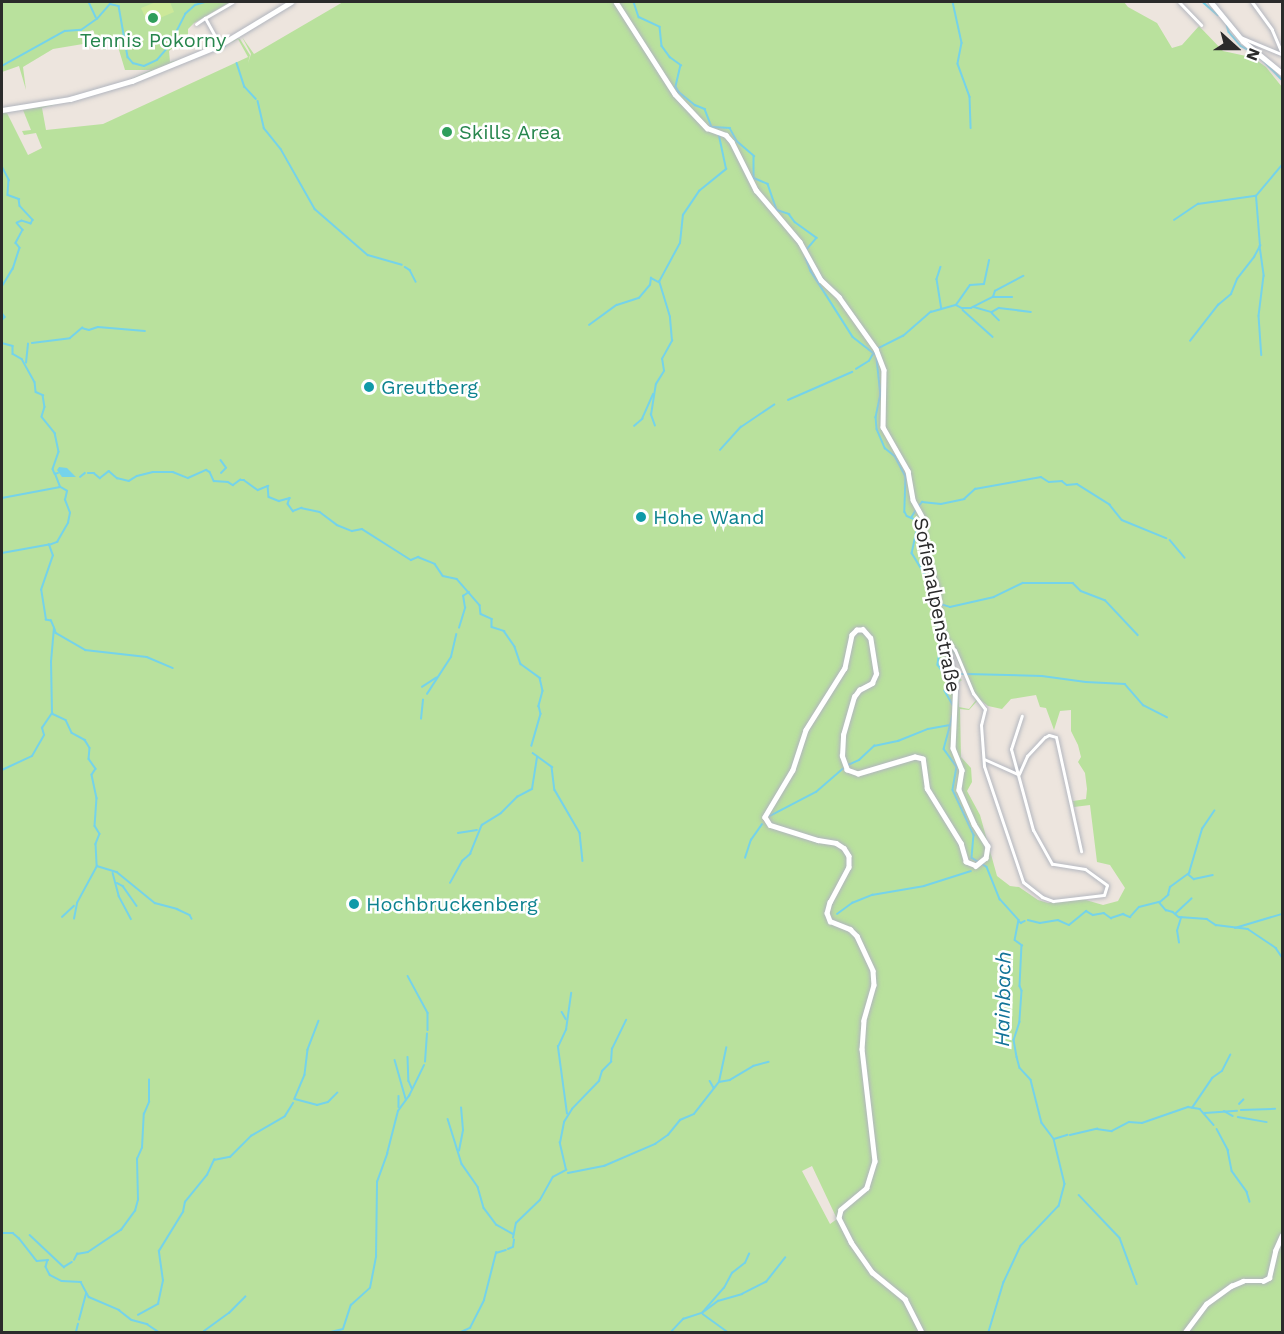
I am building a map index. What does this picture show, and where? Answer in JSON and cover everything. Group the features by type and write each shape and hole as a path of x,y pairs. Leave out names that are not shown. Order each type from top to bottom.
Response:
{"street":[{"path":"196,24 233,2"},
{"path":"2,110 33,107 105,90 220,45 291,2"},
{"name":"Sofienalpenstraße","path":"616,2 670,88 705,127 732,142 763,200 806,250 821,280 842,301 882,362 883,427 908,471 918,509 924,520 923,547 938,590 939,618 956,680 953,748 962,770 959,790 974,824 988,846 988,854 980,864 971,866 966,862 961,844 930,796 926,786 923,759 915,757 858,774 848,771 844,765 843,735 855,695 872,682 876,671 869,635 863,630 855,632 849,641 850,654 845,668 806,730 793,770 765,820 770,825 836,843 844,848 849,856 847,871 830,902 827,913 830,921 855,933 873,971 873,985 864,1021 861,1049 875,1161 869,1184 862,1194 842,1210 839,1218 851,1242 875,1276 905,1299 922,1332"},
{"path":"1179,2 1201,25"},
{"path":"1211,2 1238,36 1282,72"},
{"path":"1252,2 1272,30 1282,54"},
{"path":"205,18 220,45"},
{"path":"1238,36 1282,54"},
{"path":"946,639 955,650 973,693 985,709 981,724 984,759 1008,842 1024,884 1042,897 1059,902 1104,895 1107,888 1105,883 1082,867 1056,866 1051,863 1032,828 1011,745 1022,716"},
{"path":"1019,774 1027,756 1045,737 1055,736 1081,851"},
{"path":"984,759 1019,774"},
{"path":"1185,1332 1206,1304 1229,1288 1243,1281 1268,1279 1275,1251 1282,1235"}],"green space":[{"path":"2,2 230,2 194,23 188,29 188,37 169,51 170,62 182,59 129,80 151,70 125,70 119,50 107,41 106,50 103,50 102,38 97,40 93,30 81,34 83,44 53,49 23,67 26,90 19,66 2,72"},
{"name":"Tennis Pokorny","path":"156,2 170,2 174,12 148,23 141,8"},
{"path":"343,2 1124,2 1128,7 1157,23 1172,48 1182,45 1199,26 1223,51 1246,56 1248,54 1266,67 1282,87 1282,1332 2,1332 2,113 7,113 28,155 42,148 36,133 24,135 22,131 31,130 23,110 64,102 42,108 46,130 103,124 248,57 238,39 231,43 237,38 240,39 250,55 248,63 251,54 242,37 254,54","holes":["954,653 976,700 969,709 959,707 957,684 962,680 957,676 952,655","1036,695 1040,707 1046,708 1054,730 1060,711 1071,710 1071,731 1078,745 1081,757 1078,762 1085,773 1087,789 1086,799 1073,801 1074,807 1090,805 1097,862 1110,865 1125,888 1118,901 1103,905 1079,898 1048,903 1038,900 1019,887 1010,886 997,876 980,815 967,791 972,782 971,768 961,757 960,709 969,710 979,699 988,706 1002,709 1011,699","812,1166 837,1219 830,1224 802,1171"]}],"water":[{"path":"59,467 67,468 76,477 62,477 57,470"}],"waterway":[{"path":"89,2 96,17"},
{"path":"2,66 65,31 81,30 97,19 110,4 119,6 128,57 133,63 144,66 157,60 169,46 185,14 195,5 205,2"},
{"name":"Hainbach","path":"634,2 639,17 660,27 662,46 670,57 681,65 676,87 679,92 695,105 705,109 712,127 730,128 737,141 754,156 754,178 768,184 777,210 789,214 795,222 817,238 807,250"},
{"path":"953,2 962,43 958,64 970,97 971,128"},
{"path":"1203,2 1218,15"},
{"path":"1227,25 1229,32 1241,46 1254,53"},
{"path":"212,51 225,46"},
{"path":"1262,59 1282,80"},
{"path":"237,63 245,87 256,99"},
{"path":"258,101 264,128 281,149 315,209 368,255 402,265"},
{"path":"589,325 617,305 639,298 650,285 651,278 659,282 680,243 683,215 699,191 726,169 719,135"},
{"path":"1190,341 1218,305 1231,294 1237,279 1260,246 1256,196 1282,165"},
{"path":"2,166 9,180 8,195 19,199 20,206 33,220 31,224 22,221 17,223 23,230 16,243 20,248 13,269 2,287"},
{"path":"1174,220 1198,204 1255,196"},
{"path":"1260,246 1264,276 1259,316 1262,355"},
{"name":"Hainbach","path":"806,258 811,271 853,337 875,354"},
{"path":"956,305 970,285 984,284 989,261"},
{"path":"405,267 410,270 416,282"},
{"path":"941,267 937,279 942,309"},
{"path":"879,348 903,336 931,312 956,305 971,308 993,297 995,291 1023,276"},
{"path":"655,426 651,415 656,384 664,371 662,359 672,341 670,317 659,282"},
{"path":"993,297 1012,297"},
{"path":"974,307 992,312 999,308 1031,312"},
{"path":"963,310 993,337"},
{"path":"2,313 5,317 2,321"},
{"path":"992,313 999,320"},
{"path":"32,343 70,338 82,328 145,331"},
{"path":"2,343 13,346 13,354 22,359 35,382 36,392 43,395 45,407 42,417 55,433 59,452 53,469 55,474 58,473"},
{"path":"26,363 28,344"},
{"path":"856,369 869,361 873,354"},
{"name":"Hainbach","path":"877,358 881,394 876,417 877,429 885,448 895,456 906,477 905,512 907,516 919,521 912,553 935,591 933,615 942,639 938,665 941,669 948,667 950,670 951,678 945,691 953,705"},
{"path":"788,400 852,372"},
{"path":"634,426 642,419 653,394"},
{"path":"720,450 741,427 774,405"},
{"path":"221,461 226,468 221,473"},
{"path":"88,473 94,473 100,478 109,471 117,478 129,481 137,476 153,472 173,472 188,478 206,470 210,472 214,481 228,482 233,485 244,480 258,490 268,486 269,497 279,501 290,498 288,504 293,511 301,508 320,512 337,525 352,531 362,529 411,560 418,557 435,564 443,576 457,579 480,605 481,614 492,619 492,627 504,631 515,647 521,664 540,678 543,691 539,706 541,714 532,746"},
{"path":"80,477 85,473"},
{"path":"2,770 32,756 44,735 42,728 52,713 51,662 54,628 51,621 46,620 41,590 53,556 49,545 57,542 68,523 70,513 65,500 67,491 60,487 55,474"},
{"path":"919,506 922,502 941,504 964,499 975,489 1041,477 1049,482 1062,481 1067,485 1077,484 1110,505 1122,520 1166,538"},
{"path":"2,498 60,487"},
{"path":"911,518 916,510"},
{"path":"1170,540 1185,558"},
{"path":"2,553 47,545"},
{"path":"941,604 950,607 994,597 1023,583 1073,583 1081,591 1105,600 1138,635"},
{"path":"459,628 465,608 463,596 469,592"},
{"path":"55,629 56,633 85,650 147,657 173,668"},
{"path":"427,694 451,657 456,635"},
{"path":"957,674 963,674"},
{"path":"966,674 1042,676 1125,684 1143,705 1167,717"},
{"path":"422,687 436,678"},
{"path":"421,719 423,700"},
{"path":"53,714 66,720 72,733 85,740 90,748 89,759 96,769 92,775 97,798 95,826 100,834 96,844 97,866 117,872 155,903 177,909 190,915 192,919"},
{"name":"Hainbach","path":"953,716 944,749 957,767 953,790 974,835 972,858 987,867 1000,899 1019,920 1015,940 1022,945 1020,986 1022,991 1020,1022 1014,1040 1020,1068 1031,1080 1042,1123 1054,1139 1065,1184 1059,1206 1021,1246 1004,1282 989,1332"},
{"path":"848,765 859,760 874,746 898,741 928,729 950,725"},
{"path":"533,753 552,767 555,790 580,833 583,861"},
{"path":"450,883 462,861 470,854 482,825 501,813 517,797 532,789 537,757"},
{"path":"770,816 816,792 842,769"},
{"path":"1160,902 1168,895 1170,887 1189,873 1202,829 1214,811"},
{"path":"745,858 751,840 762,824"},
{"path":"458,833 477,830"},
{"path":"74,919 77,903 97,866"},
{"path":"837,914 852,903 872,895 924,886 971,871"},
{"path":"113,873 119,896 131,919"},
{"path":"1188,874 1194,879 1213,875"},
{"path":"117,883 123,886 137,906"},
{"path":"1176,913 1191,899"},
{"path":"1028,920 1040,923 1058,920 1069,925 1086,911 1093,915 1104,913 1111,918 1123,914 1130,917 1139,907 1159,902 1166,910 1179,917 1207,919 1216,925 1248,929 1276,948 1282,957"},
{"path":"62,917 74,906"},
{"path":"1235,928 1282,914"},
{"path":"1179,943 1177,931 1181,918"},
{"path":"1019,921 1021,923 1025,921"},
{"path":"408,976 428,1013 428,1030"},
{"path":"567,1114 558,1047 566,1030 571,993"},
{"path":"562,1012 566,1019"},
{"path":"513,1238 516,1223 540,1200 553,1177 566,1170 560,1143 564,1122 572,1109 599,1081 602,1071 611,1062 612,1049 626,1020"},
{"path":"319,1021 308,1050 305,1075 295,1099 317,1105 328,1102 337,1093"},
{"path":"425,1062 427,1034"},
{"path":"719,1082 726,1048"},
{"path":"1192,1108 1212,1078 1222,1071 1230,1055"},
{"path":"408,1057 409,1081 412,1088"},
{"path":"395,1060 406,1099"},
{"path":"568,1173 604,1166 655,1144 668,1135 680,1120 694,1114 719,1082 730,1080 753,1066 768,1062"},
{"path":"331,1332 343,1329 351,1305 370,1288 376,1257 377,1182 398,1111 409,1096 424,1065"},
{"path":"74,1260 77,1254 88,1252 121,1230 135,1211 138,1200 137,1159 142,1148 144,1114 149,1102 149,1080"},
{"path":"710,1081 714,1088"},
{"path":"399,1096 399,1107"},
{"path":"1239,1104 1243,1100"},
{"path":"138,1315 158,1304 163,1281 159,1251 183,1212 185,1202 207,1175 214,1160 230,1157 251,1136 285,1116 293,1103"},
{"path":"1070,1135 1097,1129 1112,1131 1129,1122 1142,1123 1188,1107 1200,1109 1214,1125"},
{"path":"459,1151 463,1130 461,1108"},
{"path":"1241,1110 1275,1109"},
{"path":"1224,1111 1233,1116"},
{"path":"1205,1113 1237,1111"},
{"path":"1238,1117 1267,1122"},
{"path":"448,1119 462,1164 478,1187 484,1208 497,1225 513,1234"},
{"path":"1217,1129 1228,1150 1232,1171 1247,1192 1250,1202"},
{"path":"1054,1139 1067,1135"},
{"path":"1079,1195 1120,1238 1137,1284"},
{"path":"2,1233 13,1233 37,1261 48,1260 46,1267 50,1275 62,1281 81,1282 89,1297 159,1332"},
{"path":"30,1235 64,1267 72,1262"},
{"path":"508,1249 513,1247 514,1240"},
{"path":"461,1332 470,1328 484,1300 496,1253 506,1250"},
{"path":"702,1313 724,1288 732,1273 745,1263 749,1254"},
{"path":"671,1332 683,1319 702,1313 718,1301 742,1294 766,1282 785,1258"},
{"path":"79,1320 86,1294"},
{"path":"204,1331 229,1313 245,1297"},
{"path":"703,1314 728,1332"},
{"path":"76,1332 78,1324"}],"place":[{"name":"Tennis Pokorny","path":"153,18"},
{"name":"Skills Area","path":"447,132"},
{"name":"Greutberg","path":"369,387"},
{"name":"Hohe Wand","path":"641,517"},
{"name":"Hochbruckenberg","path":"354,904"}]}
